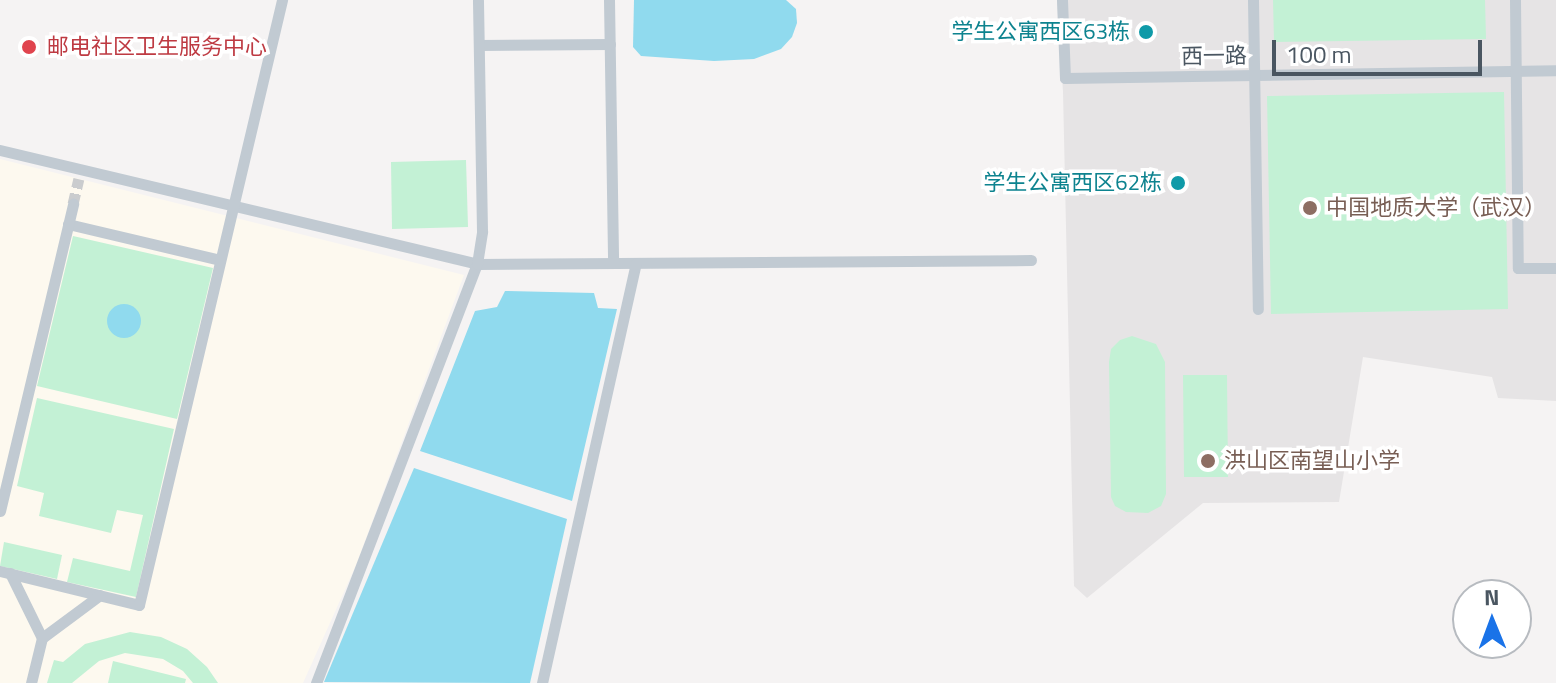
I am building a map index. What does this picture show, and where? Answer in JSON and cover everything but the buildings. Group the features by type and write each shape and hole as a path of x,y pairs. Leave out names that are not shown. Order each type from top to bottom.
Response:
{"street":[{"path":"5,572 139,605 282,0"},
{"path":"316,683 477,264 482,231 478,0"},
{"path":"609,0 613,263"},
{"name":"西一路","path":"1062,0 1065,78 1556,70"},
{"path":"1253,0 1258,309"},
{"path":"1515,0 1518,268 1556,268"},
{"path":"479,45 610,44"},
{"path":"0,150 80,174 232,205 477,264 1031,260"},
{"path":"0,511 73,204"},
{"path":"68,224 220,260"},
{"path":"542,683 636,263"},
{"path":"5,572 42,638"},
{"path":"31,683 42,638 100,595"}],"shaded area":[{"name":"中国地质大学（武汉）","path":"1057,0 1556,0 1556,401 1498,398 1492,377 1363,357 1339,502 1203,503 1087,598 1074,586 1063,92"},
{"path":"0,159 464,275 356,565 303,683 0,683"}],"green space":[{"path":"1273,0 1485,0 1486,39 1274,42"},
{"path":"1504,92 1508,309 1271,314 1267,96"},
{"path":"466,160 468,227 392,229 391,162"},
{"path":"73,236 213,268 177,419 37,386"},
{"path":"1132,336 1156,344 1165,362 1166,494 1161,506 1148,513 1126,512 1115,506 1111,497 1109,362 1111,349 1120,340"},
{"path":"1183,375 1227,375 1228,477 1184,477"},
{"path":"37,398 174,429 136,597 67,582 73,558 130,571 143,515 117,510 111,533 39,516 44,493 17,486"},
{"path":"4,542 62,555 57,579 0,566"},
{"path":"130,632 161,637 187,649 207,667 218,683 193,683 183,671 163,659 125,653 99,661 72,683 47,683 54,660 63,662 85,644"},
{"path":"113,661 186,679 185,683 108,683"}],"water":[{"path":"634,0 786,0 796,9 797,23 792,37 781,49 754,59 714,61 641,56 633,47"},
{"path":"505,291 594,293 598,308 617,309 572,501 420,451 475,311 497,307"},
{"path":"124,304 136,309 141,321 136,333 124,338 112,333 107,321 112,309"},
{"path":"414,468 567,519 530,683 324,682"}],"tunnel":[{"path":"73,204 79,179"}],"place":[{"name":"学生公寓西区63栋","path":"1146,32"},
{"name":"邮电社区卫生服务中心","path":"29,47"},
{"name":"学生公寓西区62栋","path":"1178,183"},
{"name":"中国地质大学（武汉）","path":"1310,208"},
{"name":"洪山区南望山小学","path":"1208,461"}]}
